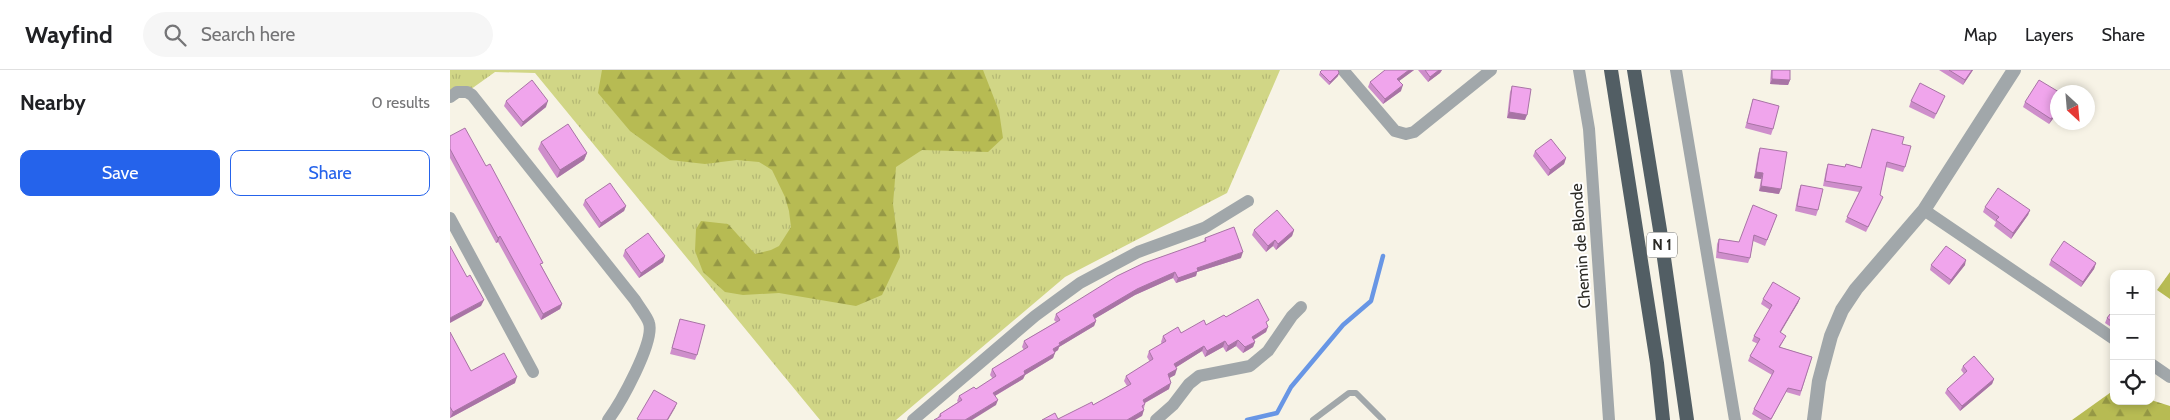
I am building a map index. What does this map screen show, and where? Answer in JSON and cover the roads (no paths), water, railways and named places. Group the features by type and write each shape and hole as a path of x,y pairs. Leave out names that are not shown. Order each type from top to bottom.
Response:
{"highway":[{"name":"N 1","path":"1610,70 1656,353 1663,420"},
{"name":"N 1","path":"1634,70 1665,260 1687,420"}],"street":[{"path":"1343,70 1395,131 1406,134 1414,132 1491,70"},
{"name":"Chemin de Blonde","path":"1579,70 1588,129 1609,420"},
{"path":"1676,70 1734,420"},
{"path":"1814,420 1819,381 1831,336 1842,310 1856,289 1924,210 2014,70"},
{"path":"450,97 457,92 467,92 472,95 635,300 650,324 648,342 641,362 608,420"},
{"path":"912,420 1035,316 1080,283 1138,252 1204,228 1248,201"},
{"path":"1924,210 2110,336"},
{"path":"450,218 533,372"},
{"path":"1156,420 1174,405 1189,384 1199,376 1250,366 1268,351 1283,327 1301,307"},
{"path":"2155,367 2170,377"}],"lane":[{"path":"1314,420 1349,393 1356,393 1383,420"}],"waterway":[{"path":"1247,420 1277,413 1291,387 1343,325 1371,301 1383,256"}]}
